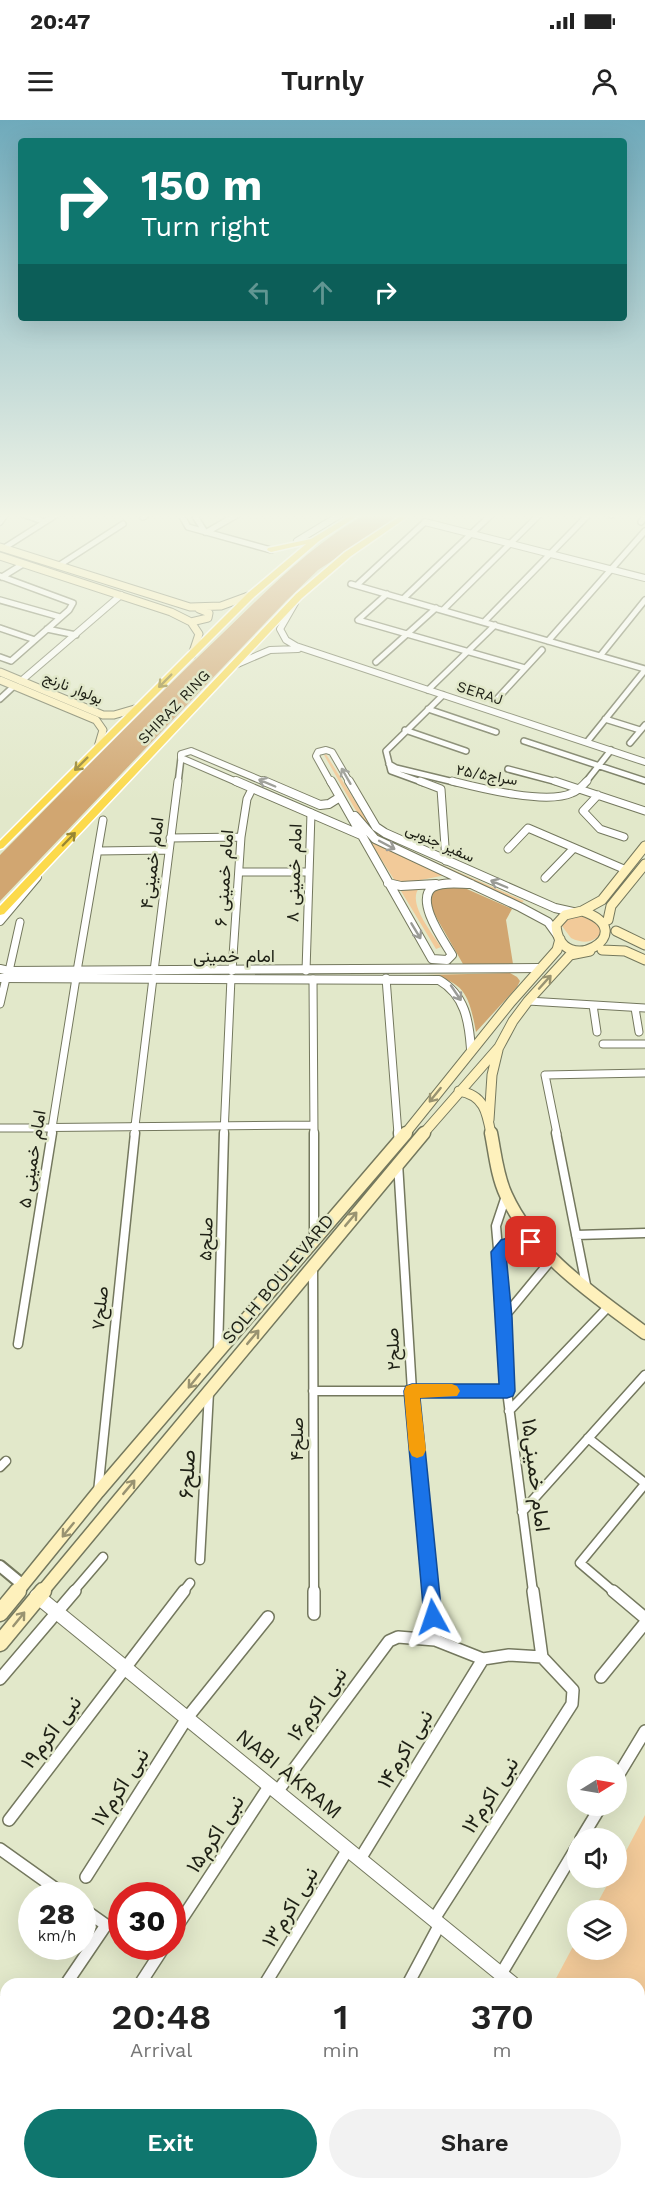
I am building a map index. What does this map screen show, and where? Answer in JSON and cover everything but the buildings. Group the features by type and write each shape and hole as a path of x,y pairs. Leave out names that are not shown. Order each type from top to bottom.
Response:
{"highway":[{"name":"SHIRAZ RING","path":"0,846 237,610"},
{"name":"SHIRAZ RING","path":"0,912 286,610"}],"main road":[{"path":"164,610 191,622 199,634 192,655"},
{"path":"191,622 204,620 209,615 200,610"},
{"name":"بولوار نارنج","path":"0,672 17,684"},
{"name":"بولوار نارنج","path":"0,680 17,684 100,717 114,716 138,708"},
{"name":"بولوار نارنج","path":"98,747 103,730 100,717"},
{"path":"644,953 594,951 571,947 559,937 556,925 560,919 602,900 645,846"},
{"path":"608,920 611,906 645,864"},
{"path":"612,887 614,891 622,892"},
{"path":"578,912 598,915 608,920 616,931 644,953"},
{"path":"594,951 613,943 616,931"},
{"name":"SOLH BOULEVARD","path":"0,1613 98,1492 300,1257 399,1140 471,1049 557,950 559,937"},
{"name":"SOLH BOULEVARD","path":"0,1642 313,1264 499,1047 513,1020 528,1001 570,955 594,951"},
{"path":"489,1124 492,1075 499,1047"},
{"path":"459,1091 474,1094 479,1099 489,1124 506,1196 538,1243 552,1259 587,1290 645,1333"},
{"path":"300,1257 313,1264"}],"street":[{"path":"34,610 60,617"},
{"path":"0,657 11,661 68,610"},
{"path":"0,699 105,610"},
{"path":"291,610 280,629 286,640 307,650"},
{"path":"369,610 357,620 525,668"},
{"path":"376,662 434,610"},
{"path":"443,610 645,669 587,742"},
{"path":"484,622 496,610"},
{"path":"548,641 576,610"},
{"path":"600,656 637,610"},
{"path":"428,690 495,625"},
{"path":"0,627 34,640"},
{"path":"47,629 76,635"},
{"path":"235,664 270,650 291,648 307,650"},
{"name":"SERAJ","path":"307,650 645,762"},
{"path":"496,700 542,650"},
{"path":"443,695 386,751 391,771 441,789 446,861"},
{"path":"428,709 496,732"},
{"path":"605,719 643,727 630,743"},
{"path":"405,730 466,751"},
{"path":"524,741 645,781"},
{"name":"سفیر جنوبی","path":"340,797 316,756 322,750 329,750 333,754 376,827 400,841 555,908 578,912"},
{"path":"580,789 611,750"},
{"path":"361,835 182,758 181,754 191,751 320,805 329,804 340,797 432,959 447,960 452,955 427,911 425,899 429,891 445,883"},
{"name":"امام خمینی۴","path":"135,1128 168,850 182,758"},
{"name":"سراج۲۵/۵","path":"389,764 396,768 490,790 556,798 570,795 580,789"},
{"path":"508,769 580,789 645,811"},
{"name":"امام خمینی ۶","path":"224,1127 231,974 241,837 247,799 252,789"},
{"path":"598,795 584,811 600,829 624,837"},
{"path":"289,803 298,796"},
{"name":"سفیر جنوبی","path":"345,806 375,839 520,907 548,922 559,937"},
{"name":"امام خمینی ۸","path":"306,971 311,813"},
{"name":"امام خمینی ۵","path":"18,1344 76,975 103,820"},
{"path":"508,849 528,828 626,870"},
{"path":"170,838 241,837"},
{"path":"545,878 574,848"},
{"path":"98,851 168,850"},
{"path":"0,921 26,892 44,865"},
{"path":"239,872 309,872"},
{"path":"388,883 414,886 445,883 471,884"},
{"path":"520,907 528,906 531,902 529,897"},
{"path":"0,1004 4,974 20,922"},
{"name":"امام خمینی","path":"231,974 313,978 459,969 539,968"},
{"name":"امام خمینی","path":"4,974 154,975 306,971 439,980 450,984 465,1006 471,1029 471,1049"},
{"path":"313,978 314,1240"},
{"path":"386,978 399,1140"},
{"path":"528,1001 645,1008"},
{"path":"593,1005 597,1032"},
{"path":"635,1008 639,1032"},
{"path":"603,1044 645,1044"},
{"path":"587,1290 544,1075 645,1073"},
{"path":"0,1128 313,1125"},
{"name":"صلح۵","path":"218,1352 224,1127"},
{"name":"صلح۷","path":"98,1492 135,1128"},
{"name":"صلح۲","path":"398,1163 412,1391 435,1640"},
{"name":"۱۵امام خمینی","path":"506,1196 496,1226 504,1317 507,1391 542,1657"},
{"path":"576,1235 645,1233"},
{"path":"498,1252 506,1244 518,1240 538,1243"},
{"path":"504,1317 552,1259"},
{"name":"صلح۴","path":"313,1264 314,1614"},
{"path":"509,1411 609,1306"},
{"path":"522,1512 645,1375"},
{"name":"صلح۶","path":"200,1560 209,1390"},
{"path":"313,1391 507,1391"},
{"path":"588,1438 645,1483 580,1563 645,1618"},
{"path":"0,1679 103,1557"},
{"path":"0,1566 23,1585"},
{"name":"نبی اکرم۱۹","path":"9,1820 190,1583"},
{"name":"NABI AKRAM","path":"37,1596 506,1978"},
{"name":"نبی اکرم۱۷","path":"86,1877 188,1718 268,1617"},
{"path":"601,1677 645,1623"},
{"name":"نبی اکرم۱۶","path":"273,1788 389,1641 398,1637 435,1640"},
{"path":"435,1640 483,1659 509,1655 542,1657"},
{"name":"نبی اکرم۱۲","path":"411,1978 437,1922 572,1704 573,1690 542,1657"},
{"name":"نبی اکرم۱۴","path":"360,1859 483,1659"},
{"path":"627,1761 645,1731"},
{"name":"نبی اکرم۱۵","path":"186,1914 273,1788"},
{"path":"0,1849 46,1882"},
{"name":"نبی اکرم۱۳","path":"269,1978 348,1849"},
{"path":"501,1974 567,1863"},
{"path":"96,1918 106,1925 96,1940"},
{"path":"70,1978 82,1960"},
{"path":"144,1978 156,1960"}],"shaded area":[{"path":"247,610 278,610 0,901 0,855"},
{"path":"326,754 366,819 383,839 524,901 521,903 403,852 375,835 355,809 324,755"},
{"path":"357,821 378,844 446,875 406,883 395,881"},
{"path":"460,886 512,909 506,920 513,964 463,964 428,903 429,894 435,888"},
{"path":"419,888 416,894 418,910 441,947 436,949 401,891"},
{"path":"573,915 587,915 604,930 597,937 586,942 571,938 562,926 563,922"},
{"path":"510,973 520,981 517,987 476,1032 471,1008 462,991 448,981 425,975"},
{"path":"645,1815 645,1978 556,1978 567,1958 567,1960 627,1960 627,1900 599,1900 606,1888 627,1888 627,1849"}],"slow traffic":[{"path":"417,1450 412,1391 452,1391"}],"route":[{"path":"433,1617 412,1391 507,1391 498,1252 506,1244 518,1240 531,1242"}]}
